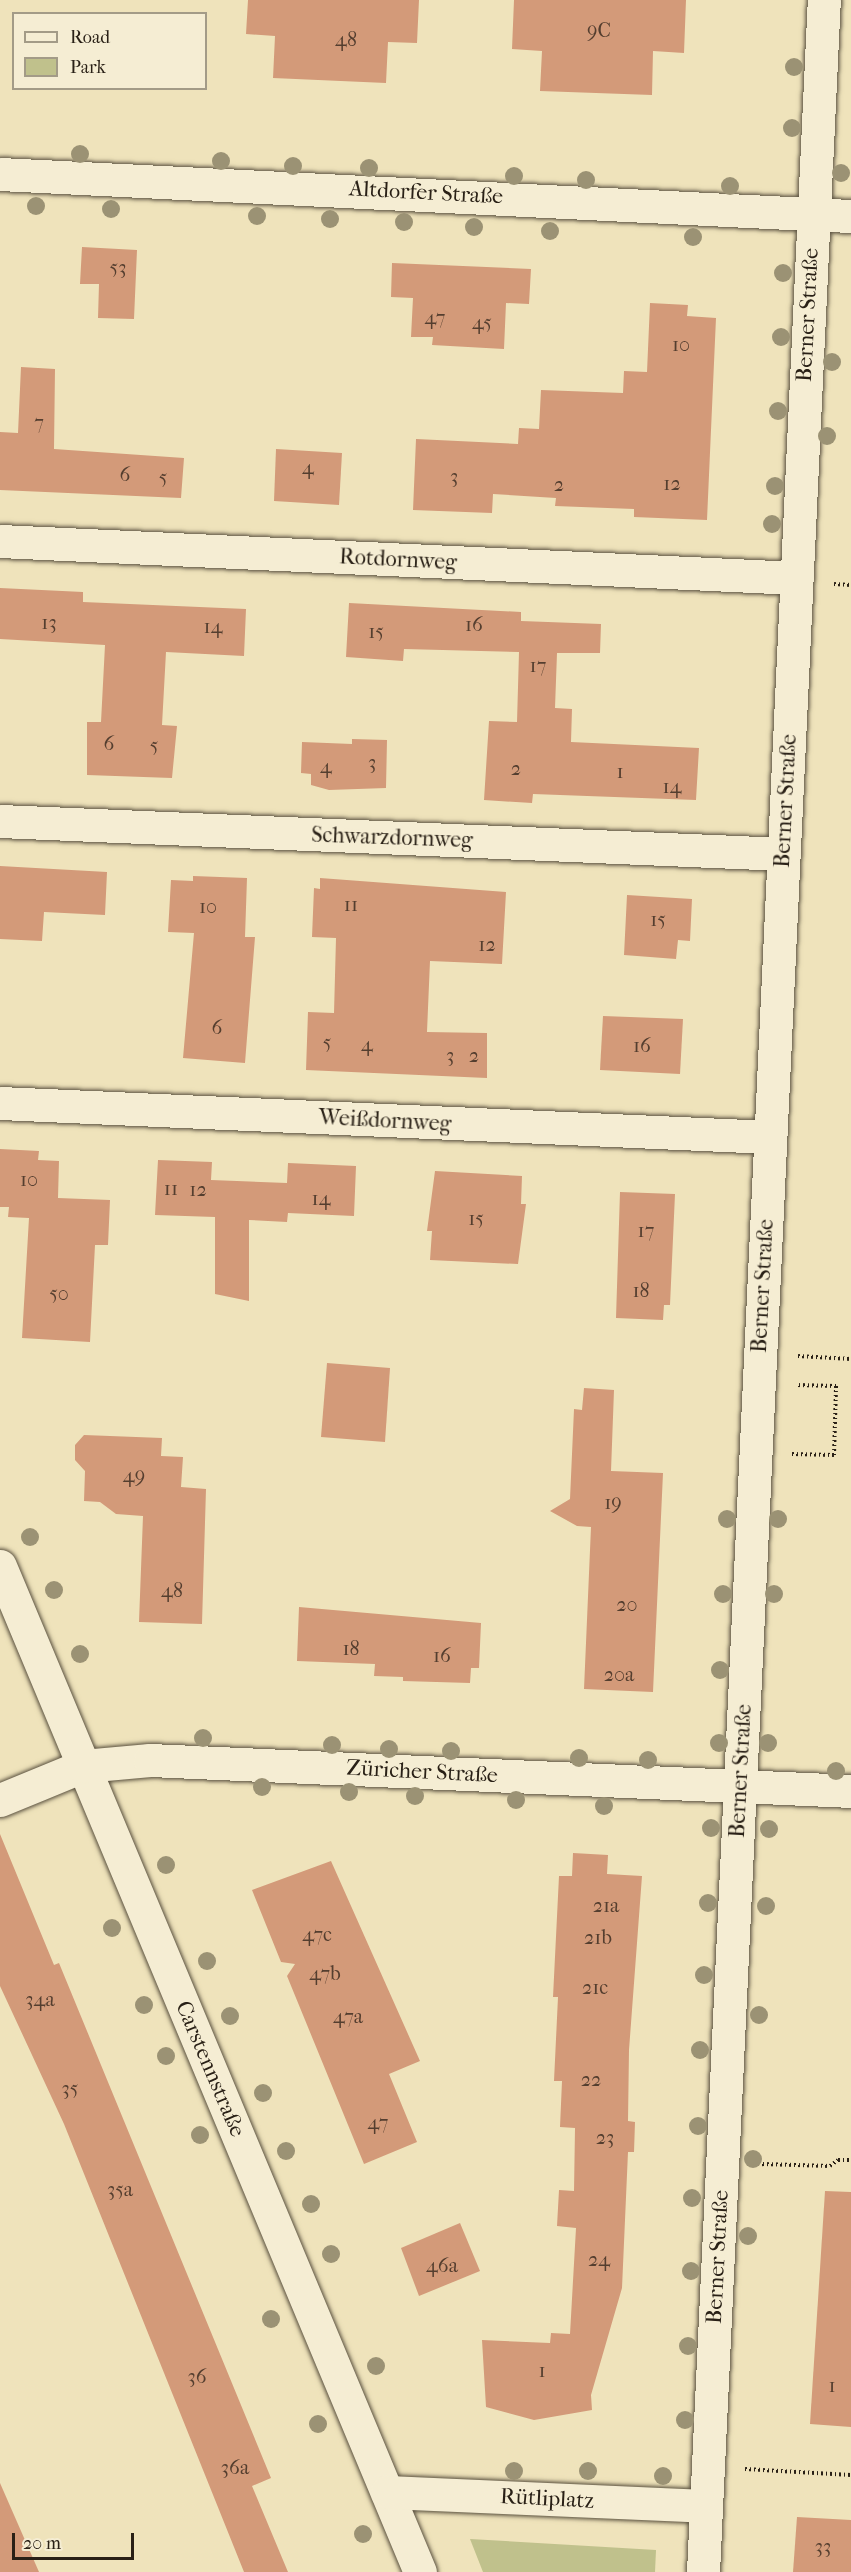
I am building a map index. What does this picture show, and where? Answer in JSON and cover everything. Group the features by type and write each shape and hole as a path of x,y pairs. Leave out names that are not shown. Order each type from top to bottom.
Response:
{"street":[{"name":"Berner Straße","path":"703,2572 824,0"},
{"name":"Altdorfer Straße","path":"0,174 813,212 851,216"},
{"name":"Rotdornweg","path":"0,541 796,578"},
{"name":"Schwarzdornweg","path":"0,821 783,854"},
{"name":"Weißdornweg","path":"0,1103 770,1137"},
{"name":"Carstennstraße","path":"0,1566 420,2572"},
{"name":"Züricher Straße","path":"0,1800 82,1766 150,1760 851,1791"},
{"name":"Rütliplatz","path":"387,2492 706,2506"}],"path":[{"path":"834,584 851,585"},
{"path":"797,1356 851,1359"},
{"path":"792,1454 834,1455 836,1386 795,1385"},
{"path":"758,2164 830,2166 838,2160 851,2160"},
{"path":"744,2469 851,2475"}],"green space":[{"path":"470,2539 656,2550 655,2572 483,2572"}],"building":[{"path":"248,0 419,0 417,43 388,42 386,83 273,78 275,36 246,34"},
{"path":"514,0 686,0 684,53 653,51 652,95 540,91 542,51 512,49"},
{"path":"82,247 137,250 134,319 98,318 99,284 80,284"},
{"path":"392,263 531,269 529,304 506,303 504,349 432,345 433,337 411,337 413,298 391,297"},
{"path":"650,303 688,305 687,316 716,318 707,520 634,517 634,509 555,506 556,498 493,494 492,513 413,510 416,439 518,444 519,428 539,429 541,390 623,393 624,371 647,372"},
{"path":"21,367 55,369 54,449 184,458 181,498 0,490 0,432 18,433"},
{"path":"276,449 342,453 339,505 274,501"},
{"path":"0,588 83,592 83,602 246,609 244,656 166,652 162,725 177,726 172,778 87,775 87,722 101,722 105,645 0,639"},
{"path":"349,603 521,612 521,621 601,624 600,653 557,653 555,708 572,709 571,742 699,748 696,800 533,794 532,803 484,800 489,721 517,722 519,652 404,649 403,661 346,657"},
{"path":"352,739 387,740 386,788 329,790 311,785 311,774 301,773 302,742 352,744"},
{"path":"0,866 107,872 105,915 44,912 42,941 0,939"},
{"path":"193,876 247,878 245,937 255,937 245,1063 183,1058 194,933 168,932 171,880 193,881"},
{"path":"320,878 506,892 502,964 430,961 427,1032 487,1033 487,1078 306,1070 308,1012 334,1013 336,938 312,937 314,888 320,889"},
{"path":"627,895 692,899 690,941 678,940 676,959 624,955"},
{"path":"603,1016 683,1019 680,1074 600,1070"},
{"path":"0,1149 39,1151 38,1160 59,1161 58,1198 110,1200 108,1245 95,1245 90,1342 22,1338 29,1218 8,1217 9,1207 0,1207"},
{"path":"158,1160 212,1162 211,1180 287,1183 288,1163 356,1166 354,1216 288,1213 287,1222 249,1220 249,1301 215,1294 215,1217 155,1215"},
{"path":"435,1171 522,1176 521,1204 526,1204 518,1264 430,1260 432,1231 427,1231"},
{"path":"620,1192 675,1194 670,1305 664,1305 663,1320 616,1318"},
{"path":"327,1363 390,1368 385,1442 321,1437"},
{"path":"584,1388 614,1390 611,1471 663,1473 653,1692 584,1689 591,1527 577,1526 550,1511 570,1499 574,1409 582,1410"},
{"path":"84,1435 162,1438 161,1456 183,1457 181,1487 206,1489 202,1624 139,1622 143,1516 116,1514 100,1502 84,1501 85,1471 75,1460 75,1445"},
{"path":"299,1607 481,1623 479,1668 471,1668 470,1683 403,1681 403,1677 374,1676 375,1664 297,1661"},
{"path":"0,1834 54,1965 59,1963 271,2478 252,2486 288,2572 244,2572 64,2124 0,1986"},
{"path":"573,1853 608,1855 607,1874 642,1876 629,2050 628,2121 635,2122 634,2152 628,2152 622,2288 591,2395 592,2410 534,2420 486,2407 482,2340 550,2343 551,2333 570,2334 576,2228 557,2226 559,2190 574,2191 575,2128 560,2127 562,2081 554,2081 558,1997 553,1997 559,1876 572,1876"},
{"path":"331,1861 420,2061 389,2074 417,2142 364,2164 287,1976 295,1964 281,1962 252,1890"},
{"path":"825,2191 851,2192 851,2427 810,2424"},
{"path":"460,2223 480,2271 419,2296 401,2248"},
{"path":"0,2483 39,2572 0,2572"},
{"path":"797,2517 851,2520 851,2572 793,2572"}]}
